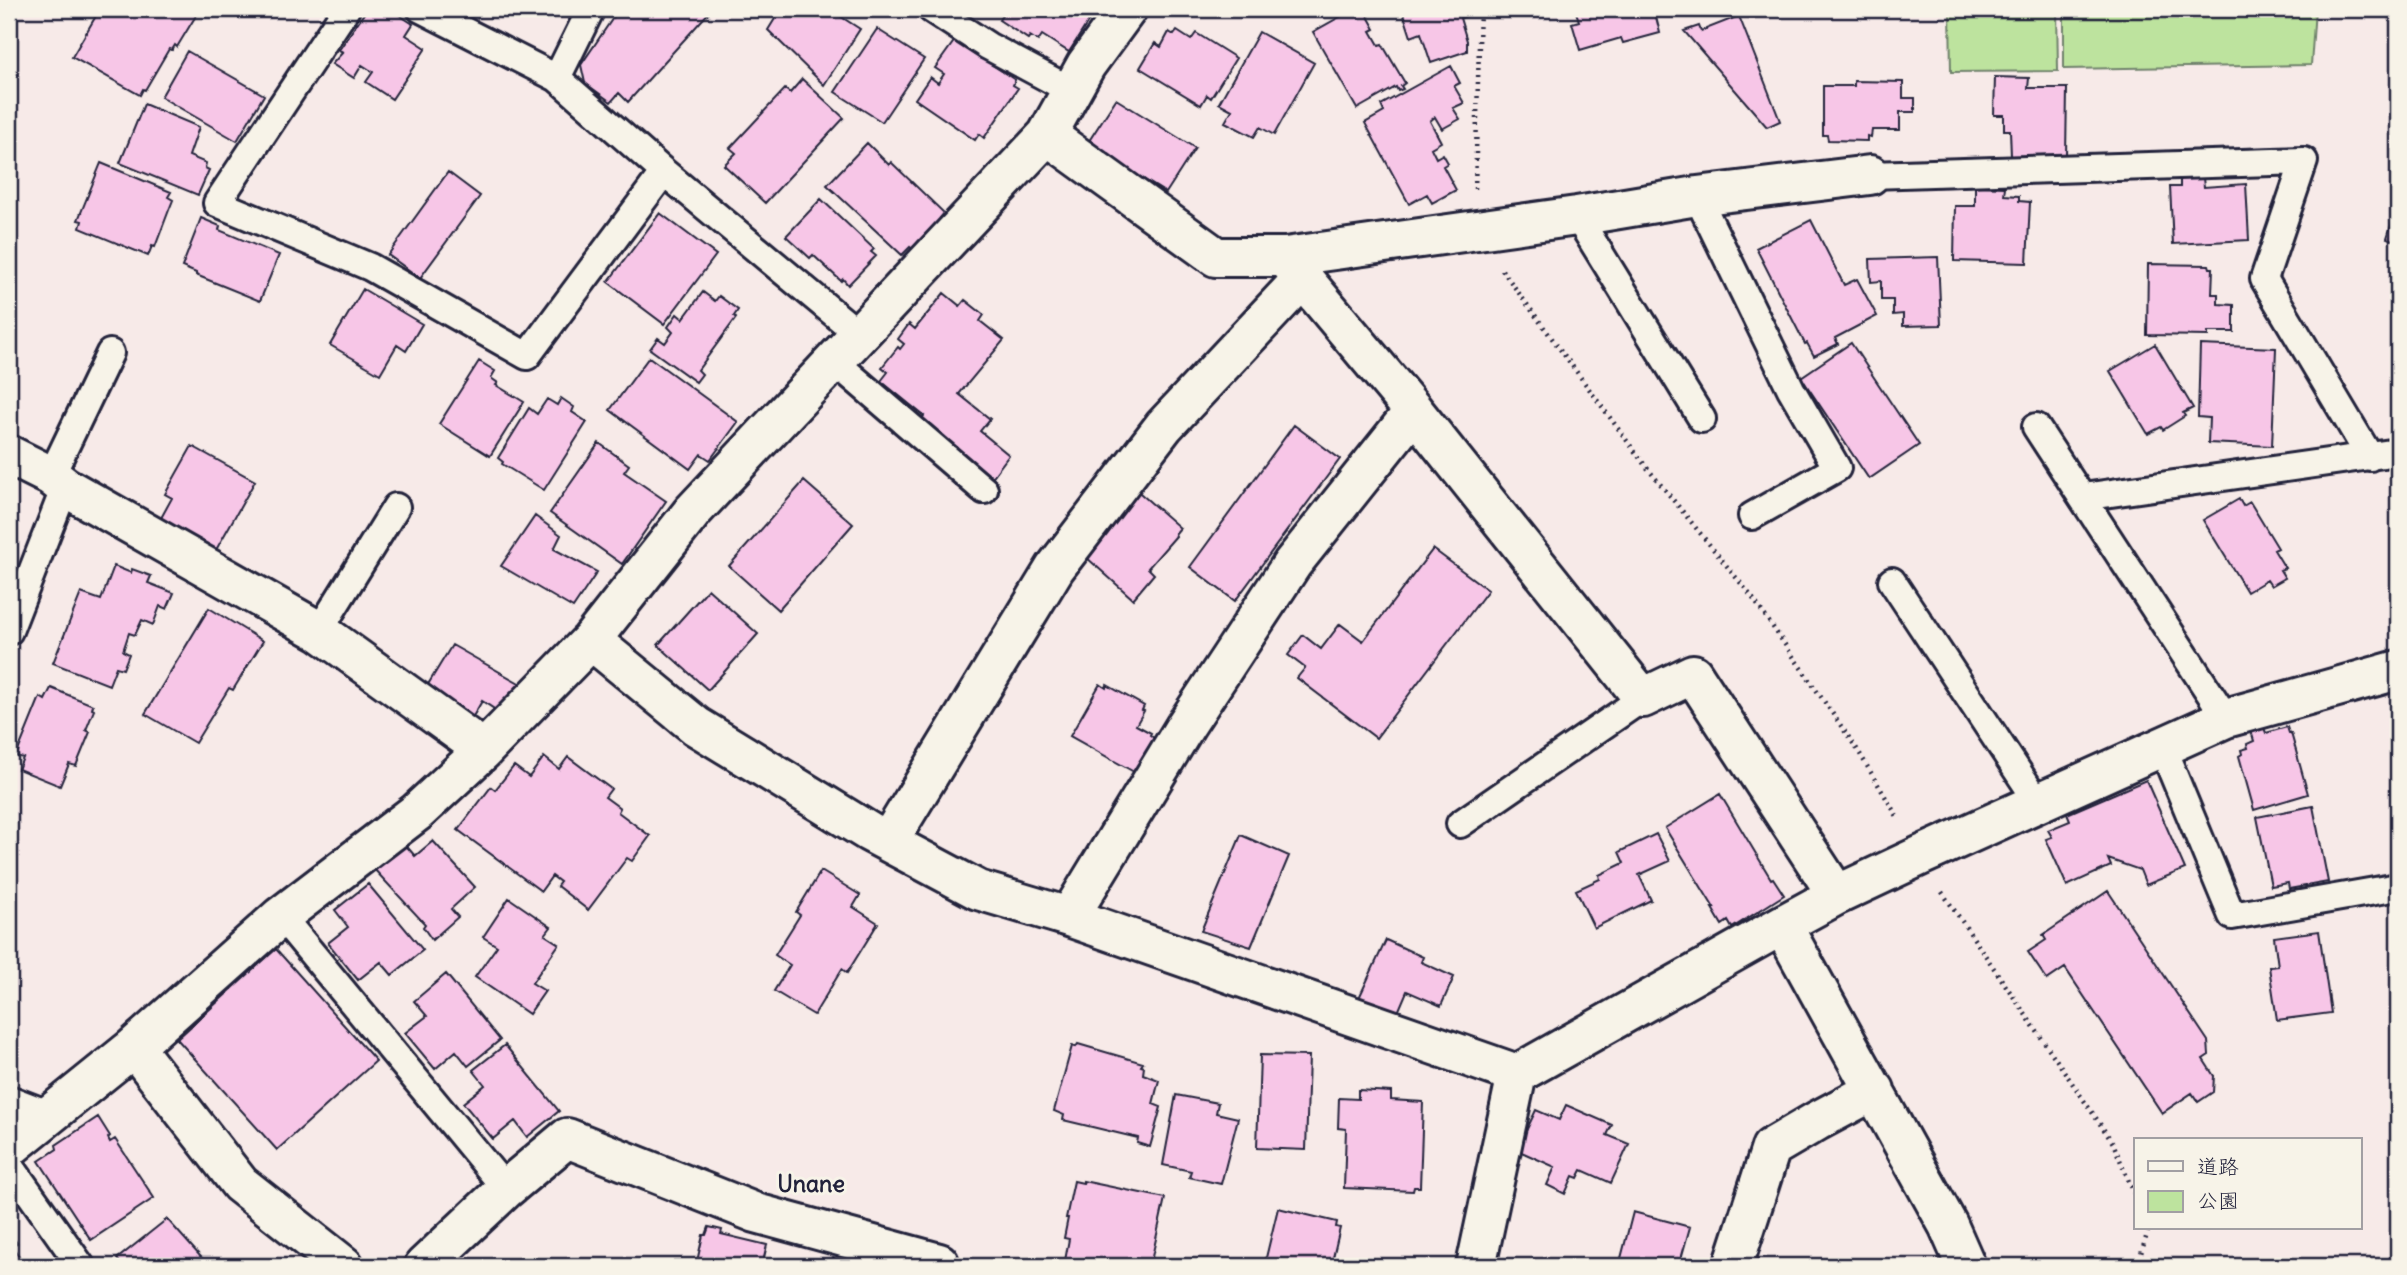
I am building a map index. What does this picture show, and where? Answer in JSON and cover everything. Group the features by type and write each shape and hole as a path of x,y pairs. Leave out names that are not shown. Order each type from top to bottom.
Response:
{"street":[{"path":"9,1148 134,1047 281,916 417,812 484,750 591,640 692,512 1047,135 1086,65 1127,9"},
{"path":"1047,135 1216,257 1294,268 1474,230 1697,196 1870,175"},
{"path":"1294,268 1414,411 1643,698 1693,674 1837,895"},
{"path":"888,842 1055,568 1164,426 1294,268"},
{"path":"1069,917 1186,725 1292,564 1414,411"},
{"path":"9,455 319,631 484,750"},
{"path":"591,640 695,726 888,842 978,890 1069,917 1517,1074"},
{"path":"1476,1266 1517,1074 1837,895 2038,802 2226,718 2398,670"},
{"path":"1782,925 1948,1225 1966,1266"},
{"path":"134,1047 240,1184 344,1266"},
{"path":"1733,1266 1771,1148 1875,1090"},
{"path":"424,1266 506,1188 567,1138 756,1213 939,1263 938,1266"}],"lane":[{"path":"345,9 218,203 370,267 527,356 664,172"},
{"path":"421,9 557,78 664,172 848,349 984,491"},
{"path":"557,78 591,9"},
{"path":"931,9 988,46 1072,92"},
{"path":"1870,175 2304,161 2264,279 2370,457"},
{"path":"1697,196 1791,389 1837,468 1752,516"},
{"path":"1577,216 1702,419"},
{"path":"9,631 58,482 110,353"},
{"path":"2036,427 2226,718"},
{"path":"2083,497 2398,452"},
{"path":"319,631 396,507"},
{"path":"1892,581 2038,802"},
{"path":"1460,824 1643,698"},
{"path":"2162,747 2232,916 2398,887"},
{"path":"281,916 506,1188"},
{"path":"9,1099 48,1114"},
{"path":"9,1164 81,1266"}],"path":[{"path":"1480,9 1474,230 1644,464 1752,597 1857,749 1923,855 1936,883 2113,1143 2134,1193"},
{"path":"2137,1266 2147,1230"}],"green space":[{"path":"1950,9 2057,9 2058,71 1951,72"},
{"path":"2064,9 2315,9 2311,65 2064,69"}],"building":[{"path":"100,9 200,9 177,47 175,45 172,50 169,49 140,95 72,57"},
{"path":"367,9 390,9 413,24 406,35 426,48 392,99 366,82 373,72 362,65 354,78 332,64 343,52 339,50"},
{"path":"619,9 712,9 628,102 619,93 611,102 585,83 581,65"},
{"path":"781,9 829,9 860,29 824,85 768,30"},
{"path":"994,9 1095,11 1069,52 1042,35 1038,41 1030,36 1028,39 999,20 1003,14"},
{"path":"1354,9 1356,12 1364,9 1375,29 1371,31 1405,83 1401,86 1403,89 1398,91 1396,87 1357,109 1313,32"},
{"path":"1402,9 1465,9 1467,16 1460,18 1467,51 1431,63 1421,33 1411,37"},
{"path":"1575,9 1654,9 1660,33 1623,43 1621,38 1580,50 1572,23 1579,21"},
{"path":"1739,16 1780,121 1767,127 1684,31 1699,26 1701,31"},
{"path":"877,29 924,59 882,122 835,92"},
{"path":"1177,31 1191,40 1196,33 1236,58 1211,98 1207,95 1201,105 1140,68 1155,43 1161,47 1169,32 1174,35"},
{"path":"1259,32 1314,63 1274,135 1260,127 1254,137 1225,122 1232,110 1219,103"},
{"path":"955,40 1015,80 1013,85 1018,88 984,138 979,134 975,140 915,99 930,77 938,83 944,74 935,68"},
{"path":"187,51 264,95 237,141 161,97"},
{"path":"1451,66 1460,83 1454,86 1464,103 1453,108 1460,119 1442,129 1435,117 1430,121 1441,142 1431,148 1436,158 1443,154 1448,163 1443,166 1456,190 1432,203 1427,194 1409,204 1365,123 1384,112 1381,105"},
{"path":"1995,77 2029,78 2028,88 2067,88 2066,156 2011,156 2010,130 2004,130 2004,115 1994,115"},
{"path":"802,79 844,118 765,203 724,165 736,153 730,148 785,89 790,93"},
{"path":"1854,81 1903,82 1903,98 1915,98 1915,112 1900,112 1900,130 1872,130 1867,141 1828,140 1827,135 1823,135 1823,86 1854,86"},
{"path":"1116,99 1195,148 1166,193 1087,144"},
{"path":"144,104 199,127 189,156 206,163 205,168 209,170 198,195 120,163"},
{"path":"867,143 944,213 940,218 942,221 914,251 910,247 902,255 827,185"},
{"path":"101,163 171,192 168,197 173,200 155,247 152,246 148,256 80,228 82,221 78,220"},
{"path":"448,172 480,196 420,278 388,255"},
{"path":"2203,178 2204,187 2246,184 2249,240 2173,244 2170,187 2180,187 2180,179"},
{"path":"1975,186 2005,187 2004,195 2019,196 2019,201 2030,202 2027,263 1954,261 1955,206 1975,206"},
{"path":"821,199 874,249 871,252 876,256 848,285 813,255 810,258 786,236"},
{"path":"2398,204 2398,242 2387,238"},
{"path":"660,213 716,255 664,324 608,282"},
{"path":"201,218 220,226 219,230 279,255 260,301 182,267"},
{"path":"1811,220 1844,285 1857,279 1877,316 1835,338 1838,344 1814,356 1807,343 1805,344 1756,248"},
{"path":"1938,257 1941,325 1903,326 1903,314 1893,315 1893,300 1881,300 1881,281 1871,282 1870,259"},
{"path":"2148,264 2209,265 2213,268 2212,294 2218,294 2218,304 2234,305 2234,332 2208,332 2208,336 2147,335"},
{"path":"363,289 422,324 406,351 397,345 380,374 330,345"},
{"path":"703,292 715,301 719,296 738,310 734,316 736,318 698,370 702,374 696,382 650,349 658,338 665,343 673,332 668,327 677,314 683,319"},
{"path":"944,293 960,306 965,300 984,315 980,321 1004,340 959,394 990,419 980,431 1009,455 991,479 919,422 924,416 881,381 888,372 882,367 898,347 900,349 904,344 898,339 909,324 915,329"},
{"path":"1851,343 1919,445 1869,479 1801,377"},
{"path":"2155,344 2193,408 2163,430 2161,427 2148,434 2110,371"},
{"path":"2200,345 2276,348 2272,446 2208,443 2209,418 2198,417"},
{"path":"649,357 738,422 710,460 701,454 690,469 610,410"},
{"path":"479,361 495,371 491,378 498,383 496,385 524,402 490,456 439,424"},
{"path":"561,398 574,407 572,412 587,422 544,490 502,464 498,458 529,408 537,414 547,399 557,405"},
{"path":"1294,425 1340,459 1235,601 1190,567"},
{"path":"599,443 629,465 624,472 666,501 622,564 550,513"},
{"path":"192,446 255,481 212,557 156,527 172,498 165,494"},
{"path":"804,481 853,524 778,610 729,566"},
{"path":"1133,487 1180,528 1148,568 1154,574 1133,599 1077,549"},
{"path":"2239,499 2243,506 2250,502 2278,548 2274,550 2285,568 2280,570 2285,578 2271,586 2267,580 2247,592 2203,520"},
{"path":"535,516 561,535 554,549 597,572 573,608 501,566"},
{"path":"1433,549 1488,590 1376,738 1297,678 1305,668 1288,655 1303,635 1321,649 1340,624 1363,641"},
{"path":"114,566 131,573 132,569 151,576 148,583 174,593 167,609 160,606 153,625 142,620 135,635 129,633 123,651 129,654 123,669 116,667 109,685 53,663 81,593 101,600"},
{"path":"708,589 758,634 708,690 658,645"},
{"path":"209,608 263,641 233,690 229,688 195,743 145,714"},
{"path":"452,645 521,684 502,714 482,701 468,725 421,696"},
{"path":"1100,684 1106,688 1107,685 1144,706 1136,725 1151,733 1154,738 1134,772 1070,736"},
{"path":"51,688 93,705 94,710 86,730 90,732 76,766 69,764 60,786 18,769 23,758 16,756 40,697 45,700"},
{"path":"2287,727 2308,794 2254,810 2239,756 2242,754 2241,750 2248,748 2247,744 2254,741 2251,731 2264,728 2266,733"},
{"path":"544,757 559,769 568,757 611,789 605,797 620,808 618,812 650,836 632,861 627,858 588,910 557,886 560,882 552,876 541,891 458,830 491,787 495,790 514,766 529,777"},
{"path":"2146,780 2185,869 2146,885 2140,870 2108,859 2111,866 2067,886 2046,839 2052,837 2048,830 2070,821 2067,814"},
{"path":"1720,794 1771,879 1773,878 1784,895 1732,928 1728,921 1722,925 1665,828"},
{"path":"2313,806 2328,882 2289,889 2288,883 2271,886 2257,817"},
{"path":"1656,834 1670,861 1639,875 1651,900 1594,928 1576,890 1600,879 1599,875 1624,863 1619,852"},
{"path":"1241,835 1289,856 1251,947 1201,931"},
{"path":"402,841 415,856 433,841 475,887 451,909 458,917 432,940 423,927 425,924 373,868"},
{"path":"821,871 860,895 853,907 878,923 847,973 842,969 814,1015 774,991 790,965 775,955 800,915 796,912"},
{"path":"368,884 423,950 392,975 381,962 358,980 328,943 348,927 335,910"},
{"path":"2108,891 2208,1041 2209,1055 2203,1059 2214,1076 2213,1092 2198,1102 2192,1093 2162,1113 2065,968 2047,980 2028,952 2046,940 2043,935"},
{"path":"509,898 551,927 545,935 559,944 532,983 545,991 529,1014 475,977 497,946 483,937"},
{"path":"2319,931 2331,1013 2277,1020 2269,967 2278,966 2274,937"},
{"path":"1386,940 1423,957 1421,962 1454,977 1441,1006 1407,991 1396,1017 1358,1000"},
{"path":"276,949 376,1061 277,1150 177,1039"},
{"path":"446,974 500,1040 468,1066 456,1051 435,1069 405,1033 427,1016 414,1001"},
{"path":"1078,1044 1143,1063 1143,1074 1159,1080 1153,1104 1161,1107 1150,1147 1137,1143 1138,1138 1063,1120 1064,1115 1054,1111 1072,1046 1076,1047"},
{"path":"505,1045 559,1111 527,1137 515,1121 493,1139 463,1103 485,1085 473,1070"},
{"path":"1260,1055 1309,1056 1306,1150 1257,1148"},
{"path":"1358,1090 1391,1092 1391,1100 1423,1102 1420,1187 1414,1187 1413,1191 1344,1188 1346,1129 1338,1128 1339,1098 1358,1099"},
{"path":"1176,1095 1218,1103 1216,1113 1238,1118 1221,1184 1189,1177 1191,1171 1163,1165"},
{"path":"1566,1105 1612,1125 1607,1135 1629,1144 1611,1183 1582,1170 1578,1178 1573,1176 1565,1194 1547,1185 1555,1167 1517,1150 1536,1110 1559,1120"},
{"path":"98,1117 110,1136 110,1142 115,1139 154,1198 91,1240 39,1161 57,1149 56,1145"},
{"path":"1074,1181 1165,1198 1150,1266 1064,1266 1069,1239 1064,1238 1066,1218"},
{"path":"1278,1208 1337,1222 1336,1227 1340,1228 1331,1266 1264,1266"},
{"path":"1633,1212 1690,1227 1679,1266 1619,1266"},
{"path":"167,1219 209,1266 123,1266 117,1259"},
{"path":"709,1227 722,1230 721,1234 767,1245 762,1266 696,1266 703,1235 706,1235"},
{"path":"9,1232 17,1243 12,1246 26,1266 9,1266"}],"district":[{"name":"Unane","path":"811,1184"}]}
